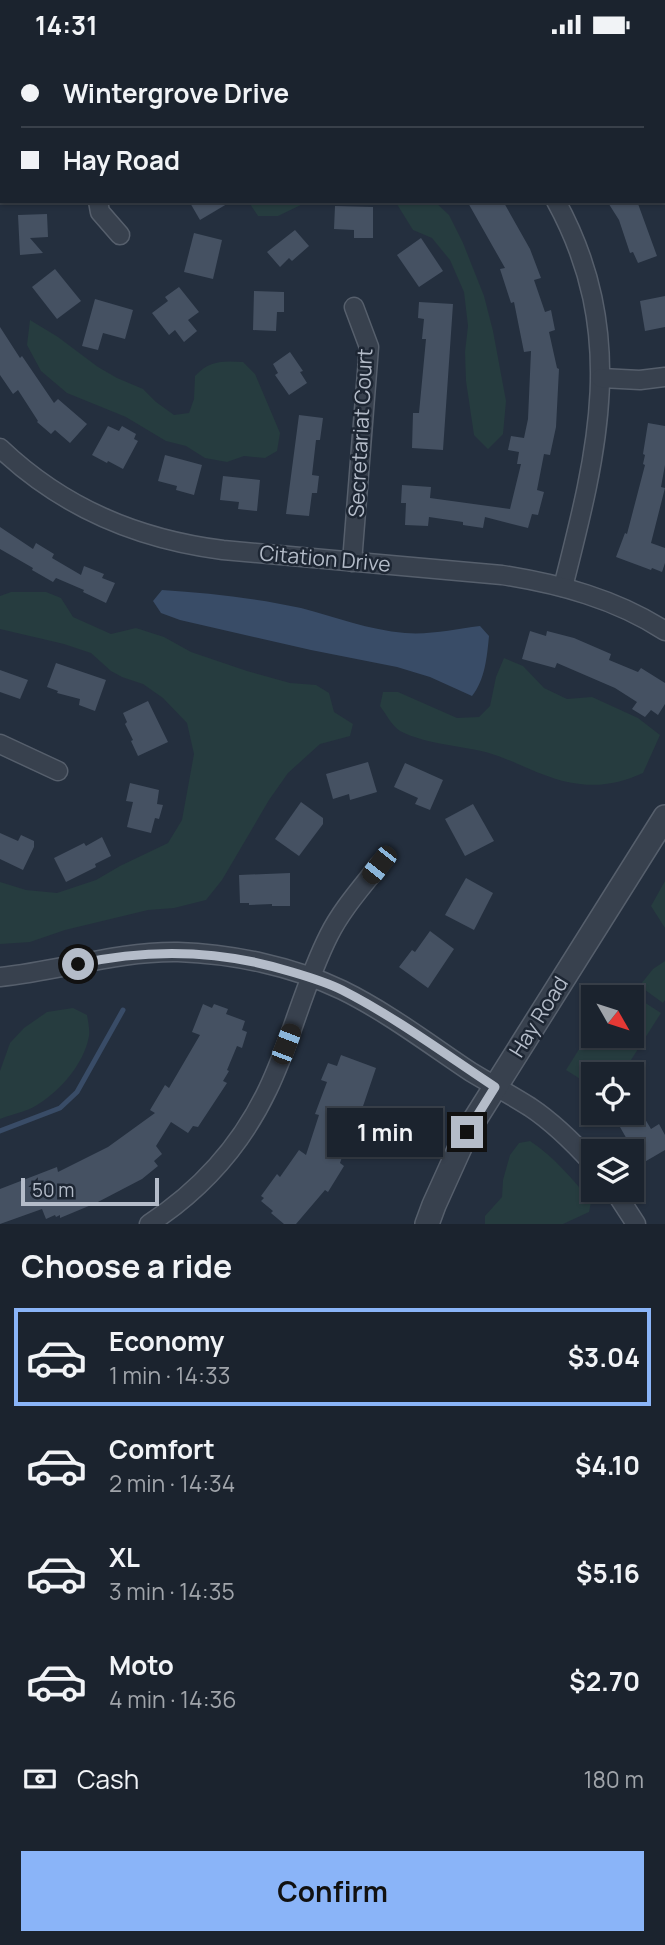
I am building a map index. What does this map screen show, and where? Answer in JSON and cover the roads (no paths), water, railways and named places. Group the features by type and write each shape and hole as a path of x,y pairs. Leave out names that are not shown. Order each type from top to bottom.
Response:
{"street":[{"path":"98,203 100,212 120,235"},
{"path":"557,203 574,237 590,284 599,333 601,378 591,471 563,587"},
{"name":"Secretariat Court","path":"352,562 369,347 354,307"},
{"path":"601,378 640,380 665,377"},
{"name":"Citation Drive","path":"0,448 65,499 106,520 149,536 203,547 502,575 563,587 606,601 648,620 665,631"},
{"path":"0,744 58,771"},
{"name":"Hay Road","path":"427,1224 467,1132 665,817"},
{"path":"149,1224 171,1210 218,1167 255,1116 269,1088 330,934 346,907 379,865"},
{"path":"0,977 37,973 98,959 149,953 219,955 265,963 340,989 367,1004 530,1107 581,1152"},
{"path":"622,1202 636,1224"}],"water":[{"path":"162,590 267,601 365,626 405,633 480,626 489,636 485,668 472,696 430,677 397,667 180,620 161,613 153,601"}],"waterway":[{"path":"0,1131 60,1108 77,1092 123,1010"}]}
